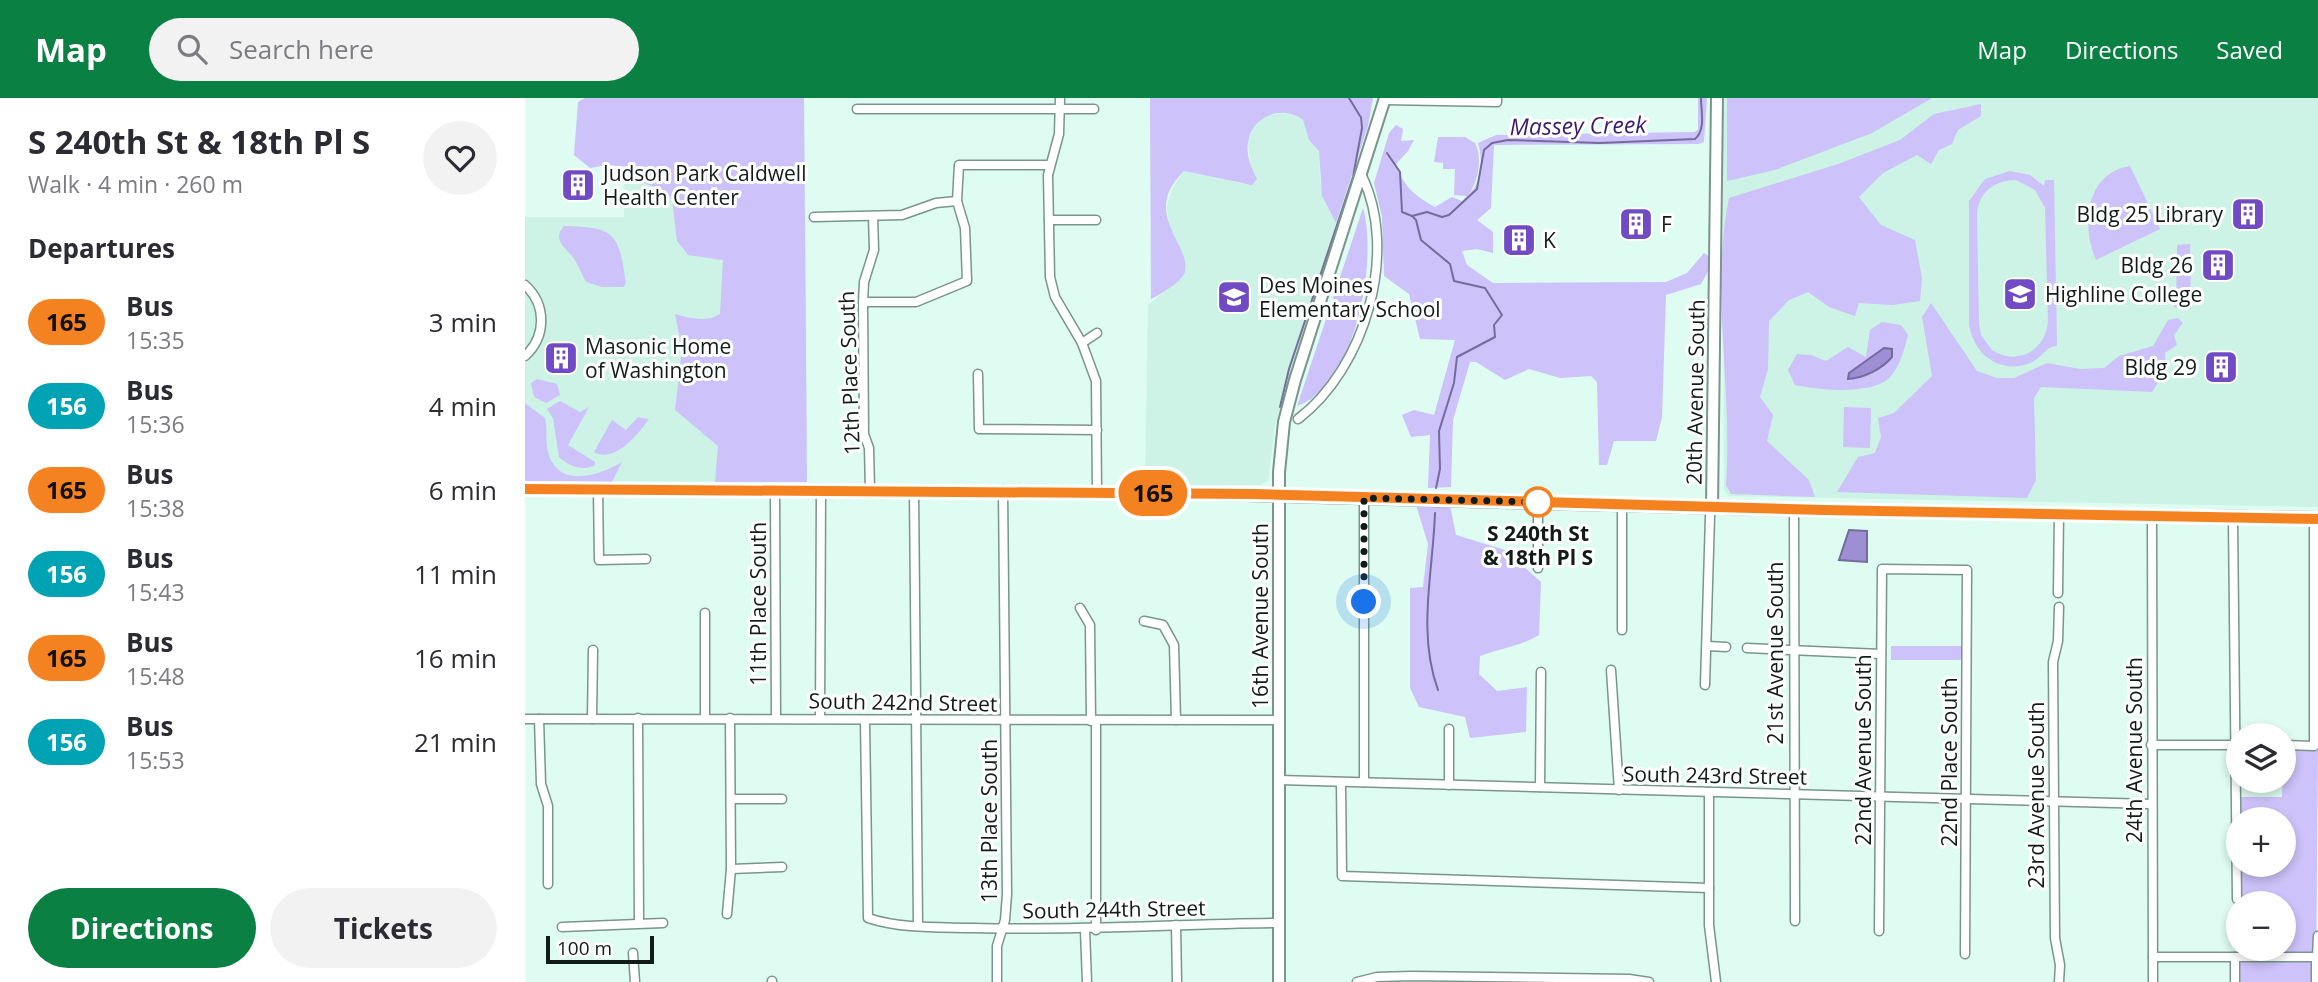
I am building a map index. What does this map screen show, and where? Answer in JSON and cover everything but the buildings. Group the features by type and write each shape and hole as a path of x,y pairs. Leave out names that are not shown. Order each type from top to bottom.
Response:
{"main road":[{"name":"20th Avenue South","path":"1713,507 1717,98"},
{"name":"16th Avenue South","path":"1279,982 1280,457 1290,399 1385,99"},
{"path":"525,489 870,489 1279,495 1794,510 2316,519"}],"street":[{"path":"1060,98 1059,134 1050,165 1052,286 1082,343 1097,381 1097,492"},
{"path":"1385,99 1422,102 1497,100"},
{"path":"857,109 1094,109"},
{"path":"863,302 916,302 967,281 965,228 957,201 959,164 1050,165"},
{"path":"1298,419 1322,398 1342,368 1370,296 1376,265 1376,237 1371,203 1362,176"},
{"path":"814,218 902,215 936,203 957,201"},
{"name":"12th Place South","path":"870,489 869,448 864,435 863,282 874,250 873,216"},
{"path":"1049,220 1096,220"},
{"path":"525,285 540,306 541,322 537,341 525,356"},
{"path":"1082,343 1097,334"},
{"path":"978,374 979,429 1097,430"},
{"path":"598,489 599,560 646,559"},
{"name":"11th Place South","path":"775,489 776,718"},
{"path":"820,718 821,490"},
{"path":"914,490 918,926"},
{"name":"13th Place South","path":"997,982 997,946 1007,906 1003,491"},
{"path":"1364,498 1364,782"},
{"path":"1538,502 1538,568"},
{"path":"1622,504 1622,630"},
{"name":"20th Avenue South","path":"1705,685 1710,516 1713,507"},
{"name":"21st Avenue South","path":"1794,510 1792,649 1795,921"},
{"path":"2058,593 2059,515"},
{"name":"24th Avenue South","path":"2152,518 2150,804 2153,982"},
{"path":"2233,519 2237,723"},
{"path":"2296,745 2314,746 2316,519"},
{"name":"22nd Avenue South","path":"1879,931 1882,569 1967,570"},
{"name":"22nd Place South","path":"1965,954 1967,570"},
{"name":"23rd Avenue South","path":"2059,607 2053,662 2055,938 2059,956 2059,982"},
{"path":"1080,608 1090,625 1094,720 1096,930"},
{"path":"705,613 705,718"},
{"path":"1144,621 1163,625 1173,641 1175,720"},
{"path":"1707,646 1725,647"},
{"path":"1747,648 1881,654"},
{"path":"592,719 593,650"},
{"path":"1611,670 1619,790"},
{"path":"1540,788 1541,672"},
{"path":"638,718 639,923"},
{"path":"727,914 731,869 730,718"},
{"name":"South 242nd Street","path":"525,719 1280,720"},
{"path":"539,719 541,784 548,806 548,884"},
{"name":"South 244th Street","path":"866,721 868,918 918,926 1002,929 1096,930 1279,923"},
{"path":"1449,729 1450,785"},
{"path":"2151,745 2226,745"},
{"name":"South 243rd Street","path":"1279,780 2150,804"},
{"path":"1341,782 1342,876 1709,888"},
{"path":"1709,792 1709,934 1716,958 1716,982"},
{"path":"2237,793 2237,891"},
{"path":"731,799 782,799"},
{"path":"731,869 782,867"},
{"path":"562,927 663,923"},
{"path":"1176,925 1177,982"},
{"path":"1085,930 1087,982"},
{"path":"2316,982 2318,936"},
{"path":"633,953 635,982"},
{"path":"2153,957 2226,957"},
{"path":"2296,957 2317,957"},
{"path":"2235,961 2235,982"},
{"path":"1357,982 1377,977 1649,982"}],"shaded area":[{"path":"585,98 804,98 807,482 715,482 718,446 675,410 682,349 675,314 704,319 720,314 723,260 688,255 677,241 672,199 663,190 636,180 628,167 608,165 590,168 574,155 578,102"},
{"name":"Masonic Home of Washington","path":"625,98 804,98 807,482 525,481 525,217 624,217"},
{"path":"1150,98 1373,98 1368,126 1336,223 1322,196 1319,151 1309,140 1303,120 1287,113 1269,115 1255,125 1248,142 1248,157 1257,179 1252,185 1184,171 1172,186 1166,201 1167,214 1185,261 1185,272 1176,283 1151,299"},
{"path":"1698,98 1707,98 1704,142 1699,144 1494,145 1491,208 1477,220 1493,232 1493,253 1477,249 1462,251 1467,265 1493,283 1666,282 1687,273 1704,253 1710,257 1710,268 1701,284 1666,295 1662,417 1656,441 1614,441 1607,465 1599,465 1597,382 1591,376 1560,378 1529,369 1505,380 1476,362 1470,362 1453,420 1451,487 1428,488 1430,435 1411,437 1402,415 1414,410 1434,415 1455,340 1420,339 1409,294 1384,276 1382,217 1374,183 1389,133 1396,125 1403,129 1401,141 1414,140 1396,164 1411,190 1435,207 1452,197 1462,201 1467,196 1454,195 1455,169 1443,169 1443,163 1434,162 1438,137 1465,137 1475,143 1479,155 1478,169 1469,194 1477,184 1480,170 1481,156 1478,143 1496,135 1694,132 1698,130"},
{"name":"Highline College","path":"1722,98 2318,98 2318,507 1728,496 1724,490"},
{"path":"1727,98 1932,98 1872,133 1775,170 1727,181"},
{"path":"1981,104 1981,116 1958,130 1952,144 1939,150 1931,164 1917,155 1883,173 1859,197 1881,225 1915,240 1922,278 1920,301 1893,305 1859,303 1855,316 1829,307 1808,292 1789,300 1769,321 1768,369 1760,397 1773,415 1767,441 1809,480 1815,497 1731,494 1726,485 1727,413 1721,269 1729,198 1838,164 1900,140 1934,114"},
{"name":"Des Moines Elementary School","path":"1289,112 1303,120 1309,140 1319,151 1320,181 1325,203 1336,223 1275,425 1268,481 1260,485 1145,485 1148,305 1182,278 1186,270 1183,256 1169,229 1167,206 1172,189 1184,171 1245,184 1250,165 1248,141 1254,127 1265,116"},
{"path":"2130,166 2160,229 2096,260 2089,232 2091,203 2104,179 2115,171"},
{"path":"2010,171 2030,175 2044,186 2045,180 2054,180 2057,346 2050,348 2034,361 2019,366 1999,364 1982,353 1969,324 1969,201 1985,179","holes":["2016,180 2035,190 2045,208 2048,322 2046,332 2035,348 2028,353 2010,357 1992,350 1981,335 1978,207 1984,194 2001,182"]},
{"path":"1363,208 1367,231 1367,258 1358,319 1348,348 1334,374 1317,394 1297,406"},
{"path":"564,226 594,228 611,236 621,254 626,284 623,287 602,287 586,282 575,260 560,240 560,231"},
{"path":"2190,244 2191,309 2173,307 2176,304 2177,245"},
{"path":"1931,303 1977,371 1997,378 2014,378 2047,363 2080,369 2104,368 2119,356 2153,346 2168,320 2178,318 2183,323 2174,335 2177,345 2165,353 2166,369 2152,392 2041,387 2034,398 2036,480 2027,498 1837,492 1858,457 1875,453 1881,437 1878,418 1894,413 1932,376 1922,317"},
{"path":"1882,322 1901,325 1908,335 1897,366 1883,382 1872,387 1845,390 1795,385 1788,370 1797,354 1811,355 1826,361 1848,347 1866,357 1870,330"},
{"path":"1884,348 1892,349 1892,357 1888,361 1866,375 1848,379 1849,373"},
{"path":"537,379 557,384 560,395 546,403 534,397 531,383"},
{"path":"560,401 580,412 589,407 568,445 595,462 595,465 576,467 559,457 553,418 547,409"},
{"path":"525,403 545,418 548,452 553,464 560,471 569,475 591,475 622,462 612,482 525,481"},
{"path":"1844,407 1871,408 1870,448 1843,447"},
{"path":"638,417 649,419 626,445 610,454 594,452 612,420 626,430"},
{"path":"1416,505 1450,505 1456,535 1505,550 1541,582 1539,635 1480,656 1479,674 1497,691 1527,687 1526,732 1470,738 1465,717 1419,707 1410,688 1410,588 1423,587 1428,544"},
{"path":"1849,530 1867,531 1867,562 1839,560"},
{"path":"1891,646 1964,646 1964,660 1891,660"},
{"path":"2296,745 2318,745 2316,982 2236,982 2236,961 2296,961 2296,891 2236,891 2236,877 2296,877 2296,807 2236,807 2236,797 2282,797 2282,793 2296,793"}],"waterway":[{"name":"Massey Creek","path":"1349,98 1360,116"},
{"name":"Massey Creek","path":"1387,153 1400,172 1402,212 1412,216 1427,212 1442,217 1449,215 1477,189 1484,150 1492,143 1508,140 1600,143 1695,139 1702,125 1701,98"},
{"path":"1280,407 1289,369 1353,177 1362,128 1361,117"},
{"path":"1412,216 1416,220 1421,240 1450,264 1454,281 1485,288 1502,315 1494,325 1495,337 1457,357 1454,383 1439,431 1440,469 1436,488"},
{"path":"1435,513 1427,624 1428,646 1438,690"}],"bus line":[{"name":"165","path":"525,489 981,490 1255,494 2152,518 2318,519"}],"place":[{"name":"Judson Park Caldwell Health Center","path":"578,185"},
{"name":"Bldg 25 Library","path":"2248,214"},
{"name":"F","path":"1636,224"},
{"name":"K","path":"1519,240"},
{"name":"Bldg 26","path":"2218,265"},
{"name":"Highline College","path":"2020,294"},
{"name":"Des Moines Elementary School","path":"1234,297"},
{"name":"Masonic Home of Washington","path":"561,358"},
{"name":"Bldg 29","path":"2221,367"},
{"name":"S 240th St & 18th Pl S","path":"1538,502"}],"route":[{"path":"1364,602 1364,498 1538,502"}]}
